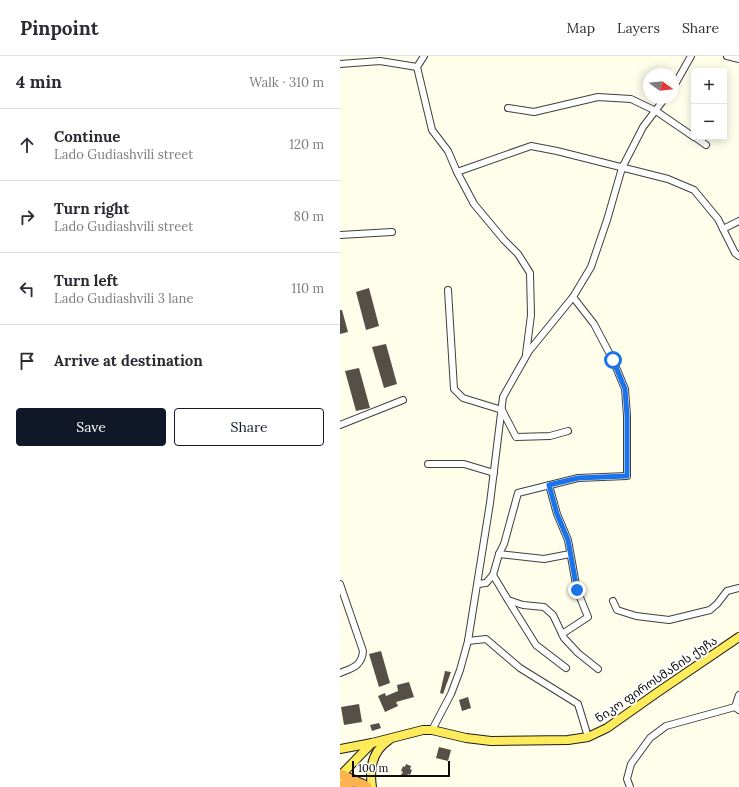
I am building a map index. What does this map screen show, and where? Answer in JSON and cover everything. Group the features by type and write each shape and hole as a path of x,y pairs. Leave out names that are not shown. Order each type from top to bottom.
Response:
{"highway":[{"path":"340,777 359,784"},
{"path":"340,787 359,784"}],"main road":[{"name":"ნიკო ფიროსმანის ქუჩა","path":"340,749 391,739 423,730 432,730 466,738 491,741 568,740 588,737 607,728 739,638"},
{"path":"372,787 371,772 375,754 382,745 391,739"},
{"path":"340,777 372,743"}],"street":[{"path":"424,56 417,67 432,130 448,151 474,204 504,240 518,254 530,273 531,315 526,356"},
{"path":"679,77 691,56"},
{"path":"727,56 739,59"},
{"path":"340,64 380,61 417,67"},
{"path":"508,108 534,112 598,97 631,98 656,111 691,135"},
{"path":"432,730 451,694 460,670 468,641 490,503 503,397 529,351 573,298 591,267 607,220 622,168 643,127 661,104"},
{"path":"698,140 706,145"},
{"path":"457,172 531,146 557,151 668,179 694,190 718,219 735,253 739,256"},
{"path":"723,230 739,221"},
{"path":"340,235 392,232"},
{"path":"448,290 454,389 463,398 502,410 516,437 550,436 568,430"},
{"path":"478,584 486,583 493,575 499,554 504,544 518,493 578,478 627,476 627,416 625,389 613,360 594,324 573,298"},
{"path":"340,425 403,400"},
{"path":"428,464 464,464 494,473"},
{"path":"549,485 557,514 568,540 577,590 588,616 562,634"},
{"path":"499,554 544,559 570,554"},
{"path":"493,575 536,644 566,668"},
{"path":"340,584 363,651 363,658 357,665 340,673"},
{"path":"613,601 618,610 636,616 669,620 710,610 717,604 727,591 739,588"},
{"path":"508,600 523,605 544,607 553,614 564,638 598,669"},
{"path":"468,641 486,639 520,668 578,704 588,737"},
{"path":"630,787 627,779 631,764 650,738 666,726 737,709 739,695"}],"building":[{"path":"369,288 379,326 366,330 356,292"},
{"path":"340,310 342,310 348,332 340,334"},
{"path":"386,344 397,384 384,388 372,347"},
{"path":"359,368 370,408 356,411 345,371"},
{"path":"381,651 390,683 379,687 369,654"},
{"path":"445,671 451,672 443,694 440,693"},
{"path":"409,682 414,697 396,702 398,706 385,712 378,696 385,693 386,696 398,691 397,685"},
{"path":"468,697 471,708 462,711 459,700"},
{"path":"359,704 362,722 344,725 341,707"},
{"path":"379,723 381,728 372,731 370,725"},
{"path":"439,747 451,750 448,761 436,758"},
{"path":"406,764 411,766 410,769 412,770 410,775 408,774 406,777 401,775 403,772 401,771 403,766 405,767"}],"route":[{"path":"577,590 568,540 557,514 549,485 578,478 627,476 627,416 625,389 613,360"}]}
